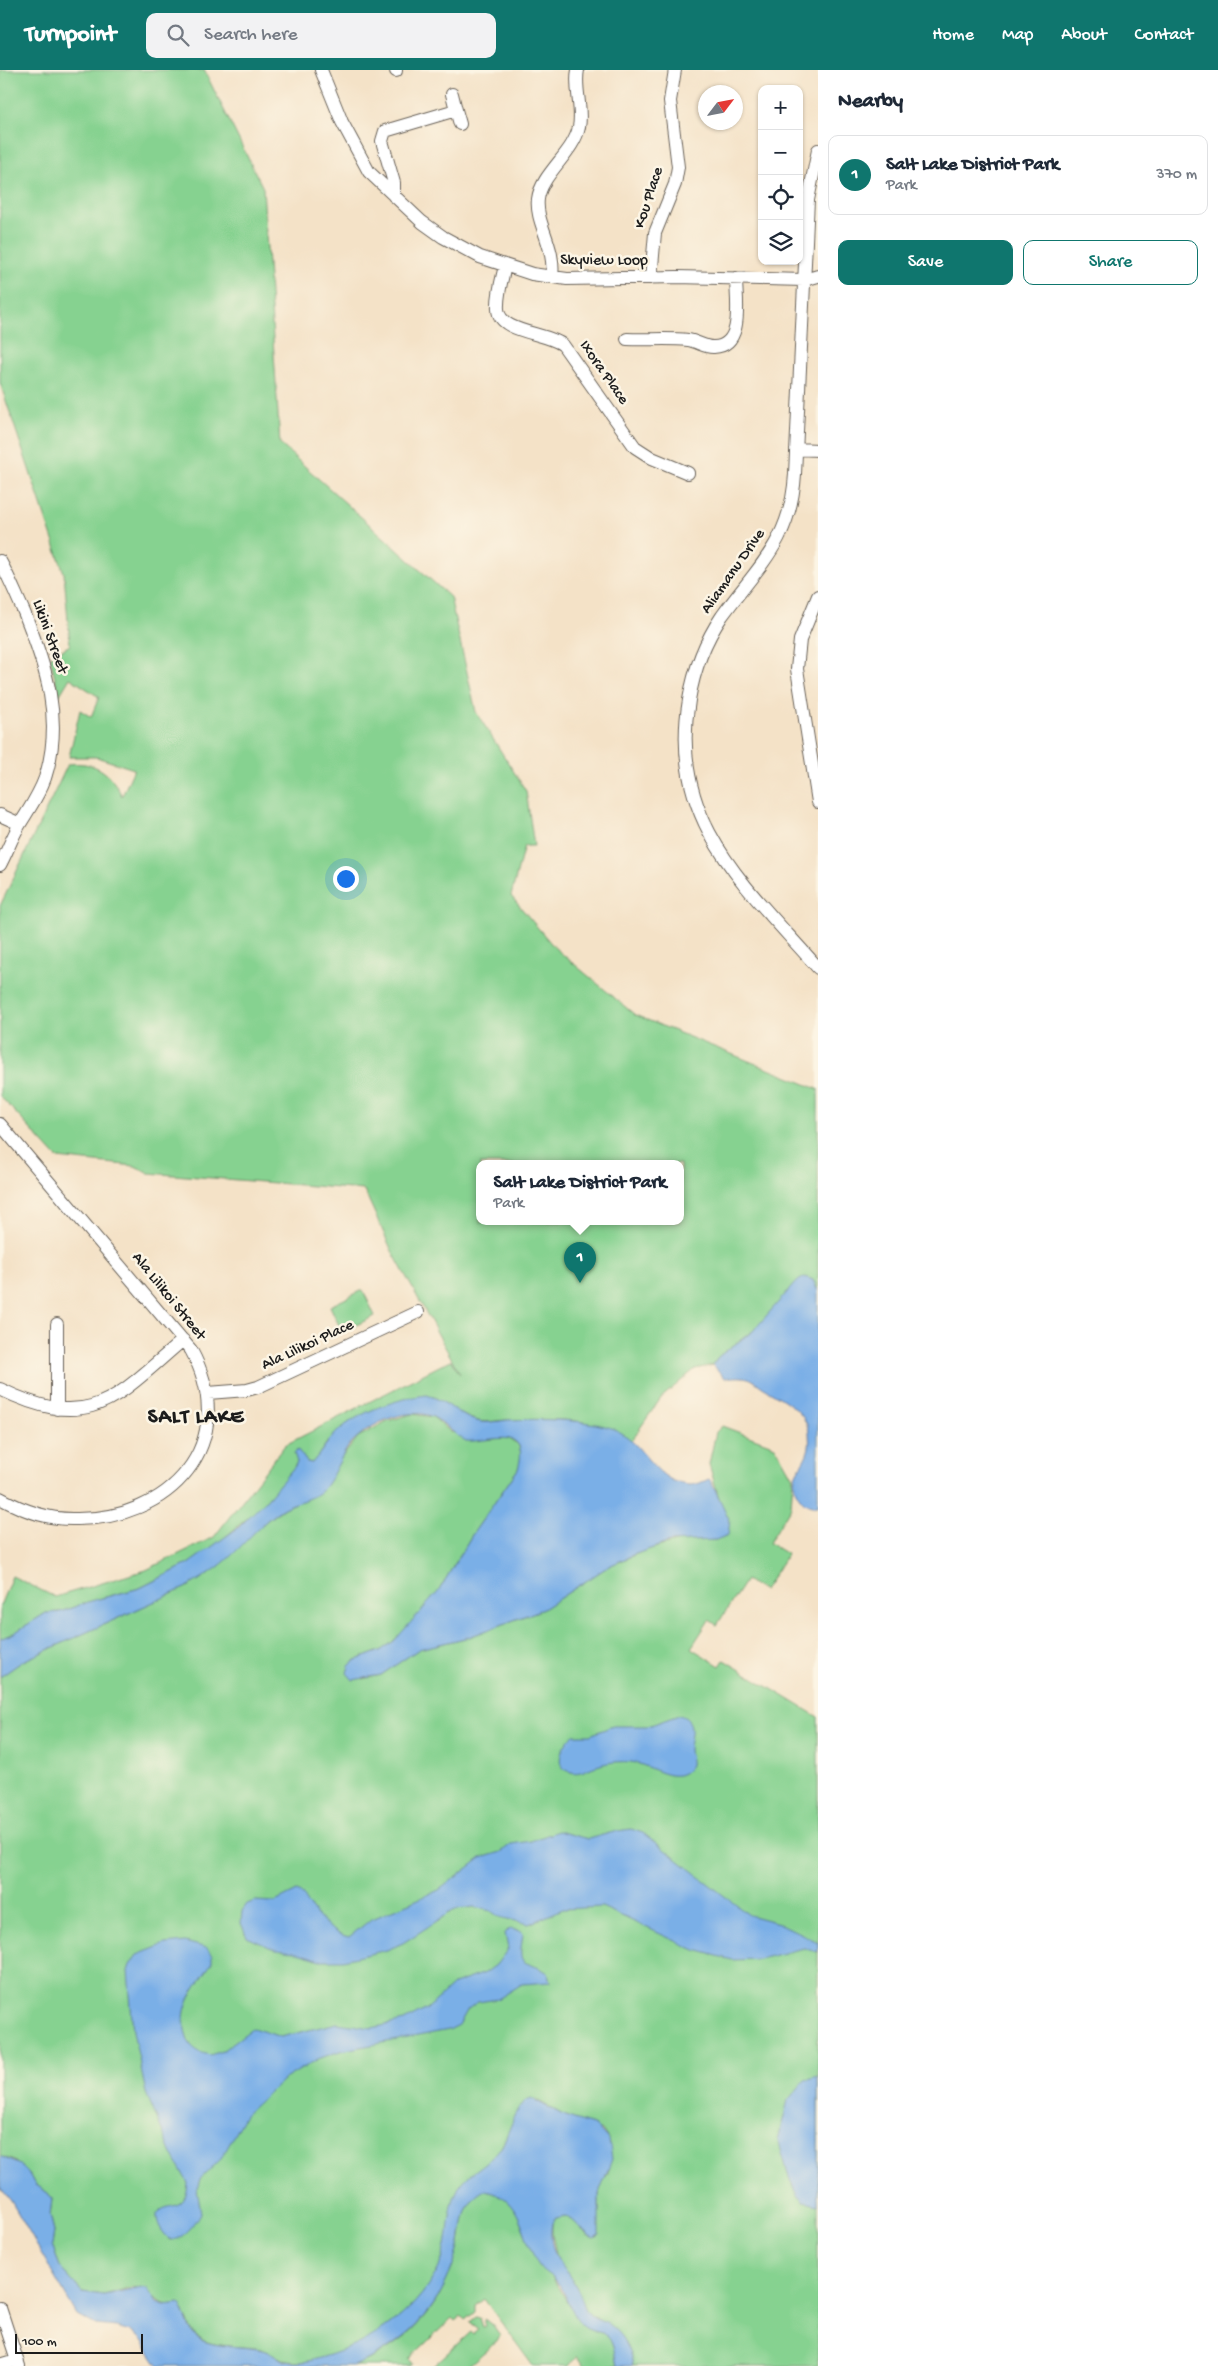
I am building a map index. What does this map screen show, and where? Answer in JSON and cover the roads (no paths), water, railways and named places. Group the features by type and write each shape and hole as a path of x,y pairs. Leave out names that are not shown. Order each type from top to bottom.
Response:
{"street":[{"name":"Skyview Loop","path":"321,70 354,148 369,172 412,214 443,237 480,257 532,274 588,280 651,278 804,280"},
{"path":"552,277 552,254 538,209 538,199 541,189 569,148 579,128 578,70"},
{"name":"Kou Place","path":"651,278 655,233 674,184 678,166 670,101 671,84 675,70"},
{"path":"452,94 460,124"},
{"path":"394,196 394,183 382,141 384,134 390,128 456,110"},
{"name":"Aliamanu Drive","path":"818,150 808,200 794,486 786,523 772,550 713,631 692,682 686,715 686,748 693,798 714,843 732,870 818,968"},
{"name":"Ixora Place","path":"505,266 498,306 499,315 503,321 512,326 553,338 563,344 635,447 652,458 688,472"},
{"path":"804,280 818,276"},
{"path":"627,339 686,340 713,347 723,345 732,338 735,330 736,278"},
{"path":"804,280 818,285"},
{"path":"796,449 818,450"},
{"name":"Likini Street","path":"0,560 39,651 49,680 52,699 53,744 50,763 38,794 20,824 0,865"},
{"path":"818,596 802,634 797,669 818,802"},
{"path":"0,815 20,824"},
{"name":"Ala Lilikoi Street","path":"0,1124 5,1139 183,1340 198,1362 208,1393 209,1406 207,1432 197,1457 182,1478 153,1501 111,1516 72,1519 36,1513 0,1498"},
{"name":"Ala Lilikoi Place","path":"208,1393 247,1390 268,1383 418,1312"},
{"path":"57,1324 57,1409"},
{"path":"0,1389 26,1402 57,1409 83,1409 114,1398 183,1340"},
{"path":"0,2308 18,2363 0,2365"}],"water":[{"path":"805,1277 813,1280 818,1291 818,1506 804,1503 794,1485 795,1478 807,1454 809,1445 807,1424 798,1411 748,1378 725,1378 713,1365 719,1356 753,1331 796,1282"},
{"path":"427,1395 434,1397 467,1417 481,1422 565,1420 596,1424 620,1432 629,1438 669,1478 679,1483 691,1485 709,1479 730,1521 728,1535 716,1540 670,1542 633,1555 609,1566 543,1609 469,1637 419,1649 381,1675 353,1680 347,1673 349,1666 356,1660 380,1651 394,1641 438,1592 472,1535 518,1469 519,1446 514,1440 506,1438 466,1441 433,1417 422,1414 398,1416 375,1425 355,1439 348,1447 330,1480 319,1493 275,1514 227,1560 206,1576 189,1586 23,1661 0,1677 0,1639 14,1633 46,1613 60,1612 91,1601 140,1588 188,1564 239,1527 266,1500 295,1466 297,1462 294,1453 298,1450 307,1462 312,1463 333,1436 356,1418 391,1403"},
{"path":"679,1715 685,1717 690,1724 689,1749 691,1765 685,1772 678,1775 663,1773 631,1762 609,1763 578,1773 571,1772 561,1765 560,1760 563,1749 574,1735 590,1735 613,1726 648,1726"},
{"path":"631,1829 643,1833 749,1915 779,1923 818,1942 818,1952 804,1948 759,1959 732,1960 695,1950 602,1907 563,1909 529,1924 499,1917 491,1911 474,1907 458,1909 403,1943 387,1950 343,1960 321,1960 294,1952 276,1950 247,1937 241,1923 242,1911 247,1904 255,1901 275,1902 297,1891 303,1895 322,1921 337,1933 349,1937 370,1920 439,1890 481,1858 501,1852 511,1844 531,1841 558,1831 588,1839"},
{"path":"509,1929 521,1931 523,1934 522,1958 524,1961 548,1973 550,1982 522,1984 498,1999 478,2002 468,2009 459,2025 449,2030 340,2051 318,2059 283,2080 245,2115 220,2160 200,2179 197,2189 201,2213 196,2221 184,2234 176,2239 171,2240 165,2235 159,2225 157,2214 161,2210 180,2203 184,2199 188,2183 172,2154 146,2093 133,2031 128,1971 137,1955 165,1944 185,1942 207,1948 212,1955 212,1962 186,2006 184,2026 188,2041 193,2047 202,2053 210,2055 222,2051 253,2028 281,2037 337,2023 372,2028 404,2021 427,2009 454,1984 485,1973 496,1965 508,1949 505,1933"},
{"path":"818,2076 818,2205 804,2202 798,2195 790,2180 778,2140 788,2100 805,2080"},
{"path":"531,2098 565,2116 596,2126 609,2140 612,2159 599,2194 599,2235 594,2238 590,2236 565,2216 556,2218 552,2223 551,2234 555,2252 579,2292 587,2311 593,2317 608,2324 618,2332 628,2348 633,2366 617,2366 612,2343 609,2339 602,2333 590,2330 580,2323 560,2286 539,2266 514,2209 498,2194 485,2190 478,2194 468,2205 455,2261 434,2305 415,2327 380,2353 354,2366 159,2366 141,2339 130,2331 117,2327 96,2325 77,2315 11,2201 0,2187 0,2156 22,2166 28,2172 35,2185 48,2193 52,2199 50,2215 54,2231 52,2246 61,2269 82,2292 104,2295 141,2287 148,2289 157,2302 164,2305 179,2303 192,2332 202,2340 220,2345 261,2350 285,2361 304,2362 341,2351 377,2334 408,2309 421,2295 433,2278 442,2260 447,2242 452,2204 459,2187 497,2152 517,2112"}],"place":[{"name":"Salt Lake District Park","path":"580,1283"}],"district":[{"name":"SALT LAKE","path":"196,1418"}]}
